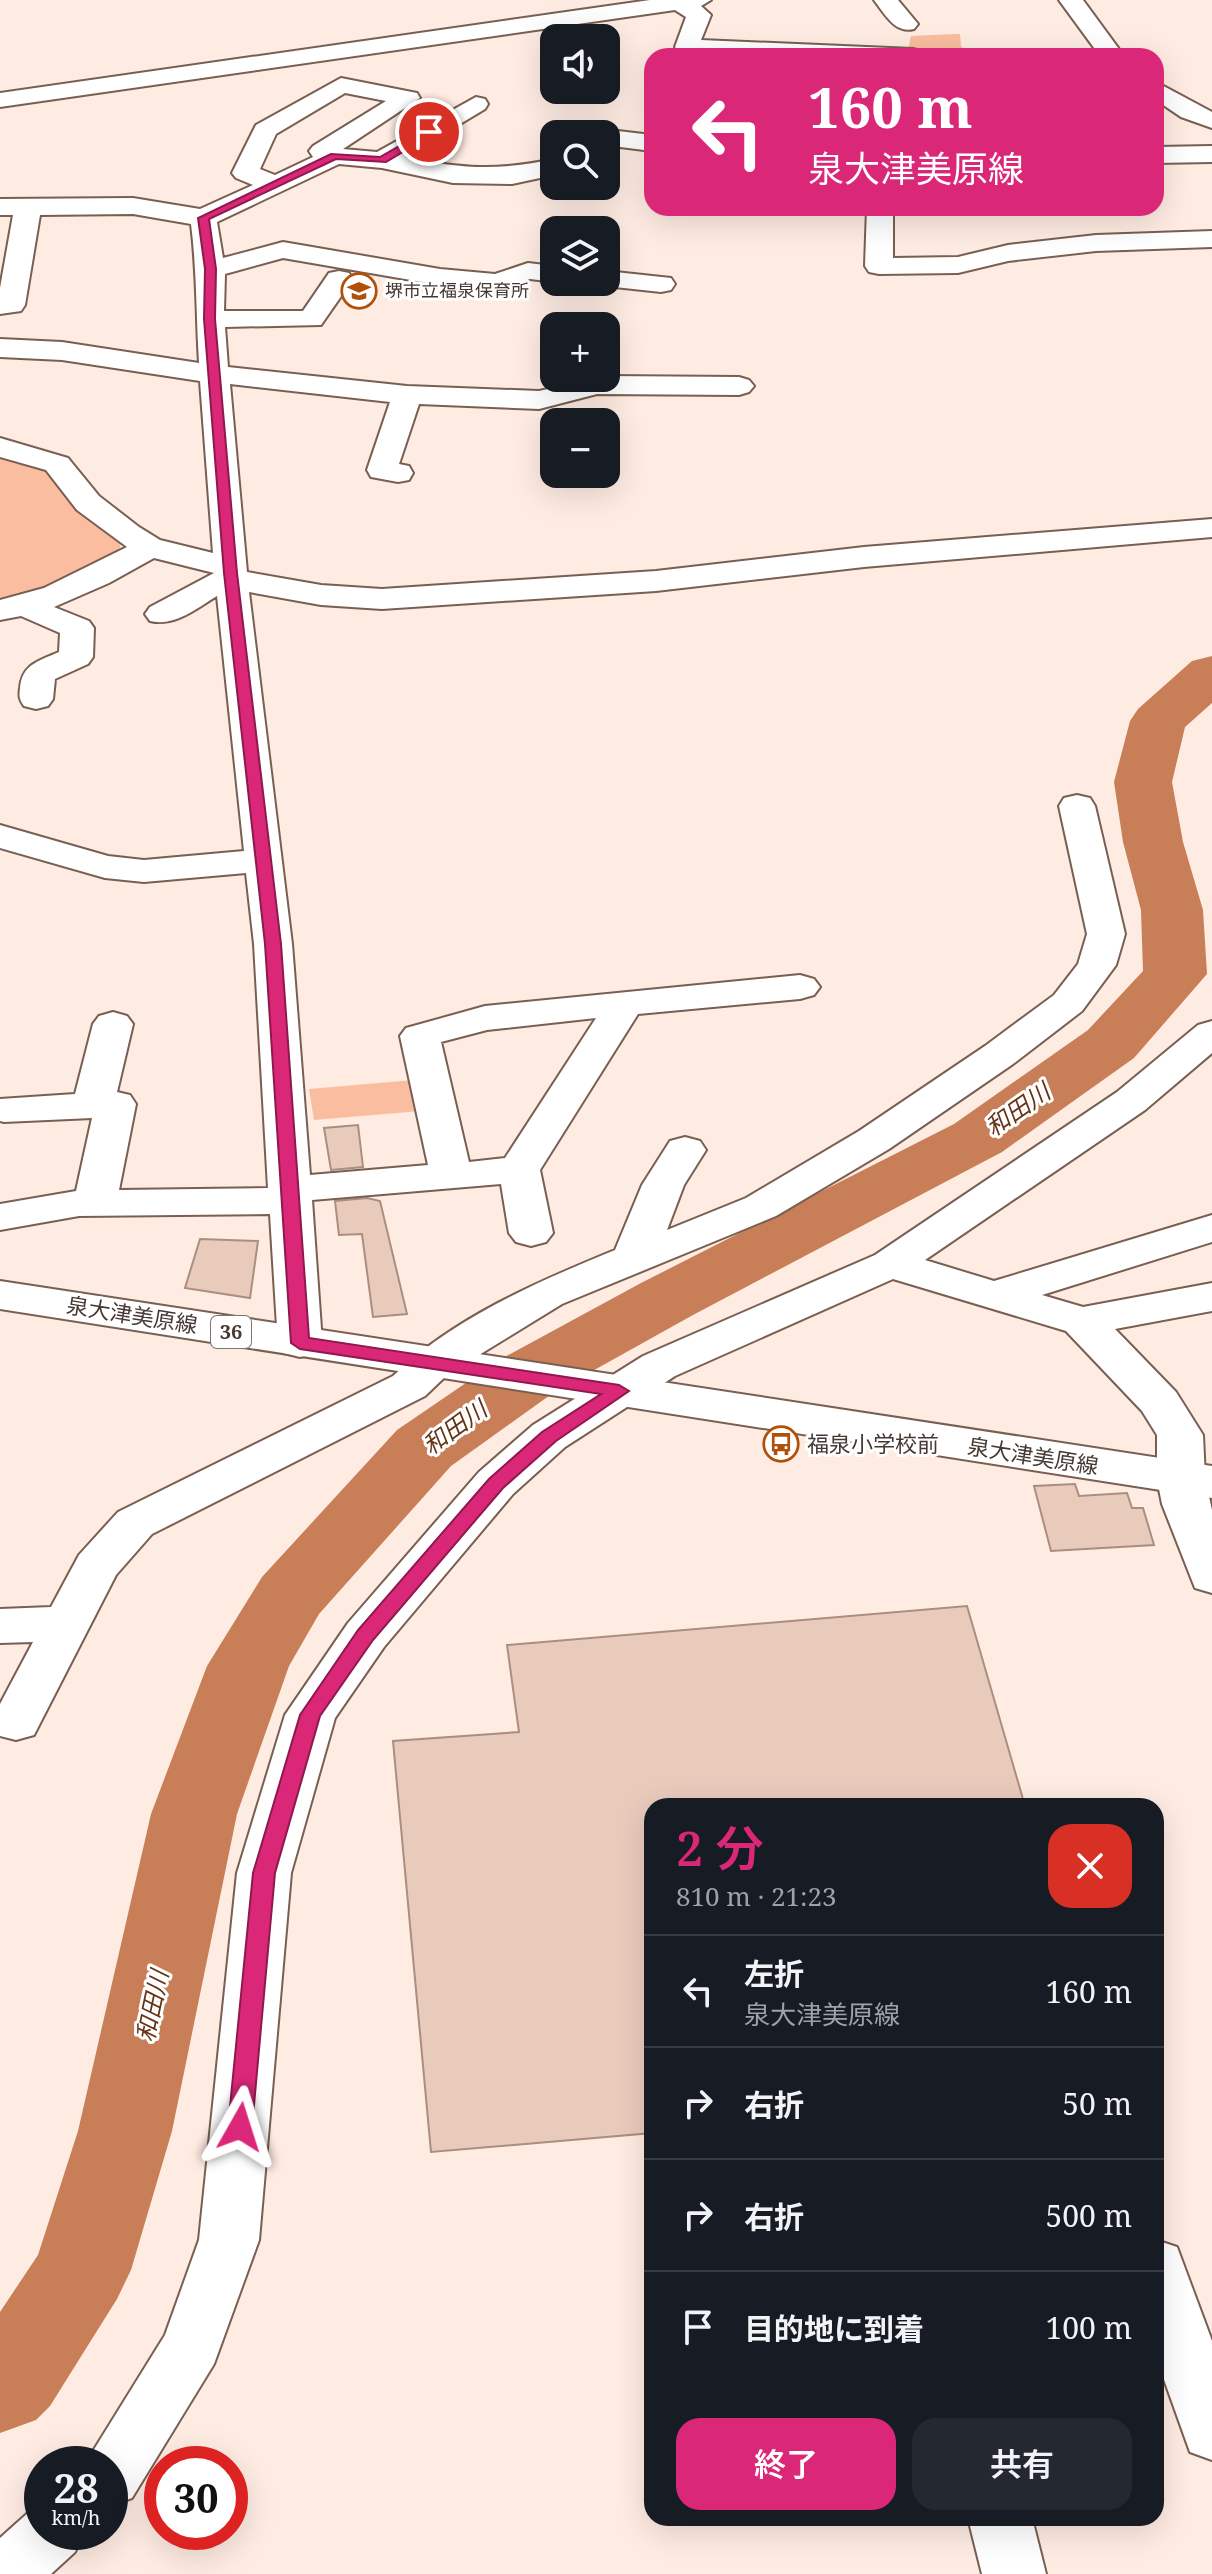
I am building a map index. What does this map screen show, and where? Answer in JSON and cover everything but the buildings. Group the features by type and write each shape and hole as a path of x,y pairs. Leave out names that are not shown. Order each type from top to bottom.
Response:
{"street":[{"path":"886,0 906,24"},
{"path":"1071,0 1106,48"},
{"path":"0,100 689,1 699,15 687,47 705,48"},
{"path":"274,183 245,173 265,130 341,85 408,98 322,151 335,156 382,160 426,171 512,176 540,170"},
{"path":"1164,94 1201,117"},
{"path":"382,160 476,104"},
{"path":"1164,115 1201,117"},
{"path":"620,139 644,142"},
{"path":"1164,155 1212,154"},
{"path":"0,207 133,206 203,218 335,156"},
{"path":"0,306 11,305 28,207"},
{"path":"880,216 879,266 958,265 1008,253 1156,240 1212,239"},
{"path":"203,218 211,269 210,319 231,573 273,944 300,1343"},
{"path":"211,269 283,250 440,277 497,282 528,271 540,272"},
{"path":"210,319 311,319 339,279"},
{"path":"620,280 661,284"},
{"path":"0,348 62,351 214,374 407,395 539,400 597,385 739,386"},
{"path":"398,473 382,470 407,395"},
{"path":"0,447 57,464 88,503 149,547 231,573 321,595 382,599 656,581 864,557 1212,528"},
{"path":"12,608 129,560 149,547"},
{"path":"162,614 231,573"},
{"path":"12,608 77,628 76,657 38,674 36,699"},
{"path":"16,1722 96,1567 135,1523 447,1366 546,1294 761,1207 874,1140 999,1055 1068,1003 1097,965 1106,934 1077,806"},
{"path":"0,836 105,867 144,871 263,860"},
{"path":"451,1175 420,1036 485,1018 800,987"},
{"path":"531,1233 519,1170 625,1003"},
{"path":"93,1105 113,1024"},
{"path":"128,2449 192,2345 229,2240 264,1873 310,1715 366,1635 496,1483 601,1388 659,1366 890,1264 1131,1101 1212,1033"},
{"path":"4,1110 115,1104 95,1203"},
{"path":"634,1258 663,1185 685,1150"},
{"path":"0,1217 95,1203 290,1195 451,1175 519,1170"},
{"path":"995,1295 1212,1228"},
{"path":"890,1264 1082,1321 1212,1297"},
{"name":"泉大津美原線","path":"0,1295 1196,1480"},
{"path":"1082,1321 1160,1402 1180,1435 1196,1480 1186,1504 1212,1576"},
{"path":"0,1626 67,1623"},
{"path":"1164,2289 1212,2433"},
{"path":"1002,2526 1014,2574"},
{"path":"6,2574 32,2550"}],"shaded area":[{"path":"960,34 963,48 908,48 911,36"},
{"path":"0,454 44,469 68,500 121,541 118,559 34,598 0,602"},
{"path":"414,1080 420,1111 314,1120 309,1089"}],"waterway":[{"name":"和田川","path":"0,2389 14,2375 82,2270 125,2131 194,1814 248,1666 290,1596 424,1448 527,1376 667,1299 978,1138 1111,1044 1175,974 1172,910 1153,842 1143,782 1158,721 1212,673"}],"place":[{"name":"堺市立福泉保育所","path":"359,291"},
{"name":"福泉小学校前","path":"781,1444"}],"route":[{"path":"240,2127 264,1873 310,1715 366,1635 496,1483 549,1436 619,1391 300,1343 273,944 231,573 210,319 211,269 203,218 295,172 335,156 382,160 429,132"}]}
